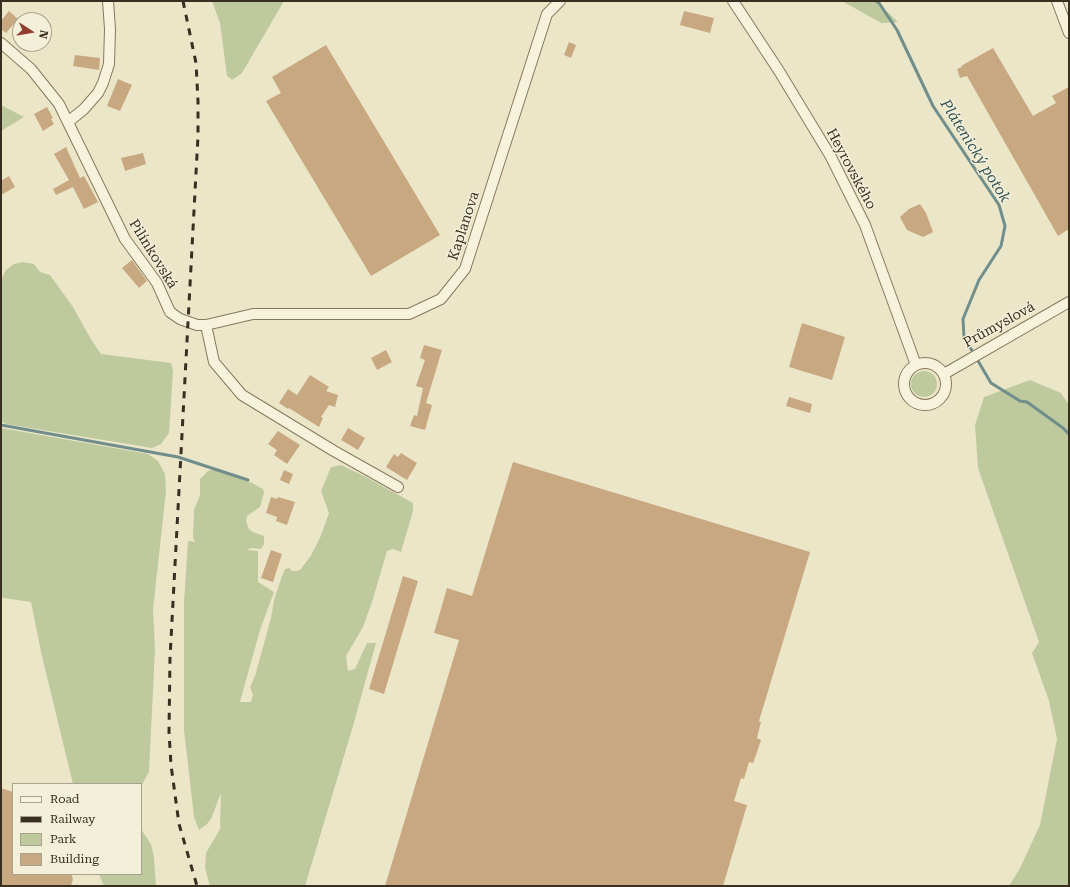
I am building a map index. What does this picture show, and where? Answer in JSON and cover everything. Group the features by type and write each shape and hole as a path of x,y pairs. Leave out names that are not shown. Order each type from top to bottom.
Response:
{"street":[{"path":"68,122 84,109 98,93 103,83 109,64 110,29 108,1"},
{"name":"Kaplanova","path":"206,325 253,314 410,314 441,299 465,269 547,14 560,1"},
{"name":"Heyrovského","path":"732,1 779,71 831,157 865,225 916,365"},
{"path":"1057,1 1069,33"},
{"name":"Pilínkovská","path":"1,43 31,68 59,104 124,239 157,283 170,312 180,319 197,325 206,325"},
{"name":"Průmyslová","path":"944,374 1069,302"},
{"path":"206,325 214,362 242,395 334,451 398,487"},
{"path":"924,363 932,364 944,374 946,386 941,399 933,404 921,405 910,398 904,387 907,374 916,365 924,363"}],"green space":[{"path":"212,1 284,1 242,73 232,80 227,76 220,23"},
{"path":"842,1 876,1 898,22 881,23"},
{"path":"1,105 24,117 1,131"},
{"path":"22,262 34,264 40,272 50,275 73,307 101,354 171,363 173,371 169,433 161,444 152,448 6,424 1,421 1,280 6,270 14,264"},
{"path":"924,371 934,374 937,384 934,394 924,397 914,394 911,384 914,374"},
{"path":"1030,380 1061,393 1069,405 1069,886 1009,886 1020,868 1040,825 1057,739 1049,701 1032,653 1039,642 978,468 975,425 984,397"},
{"path":"1,428 148,454 158,461 165,474 166,491 153,610 155,649 149,772 142,784 142,783 73,783 41,652 31,602 1,597"},
{"path":"341,465 413,503 413,511 401,552 393,549 387,551 363,627 346,656 348,671 355,669 367,643 376,643 353,726 305,886 210,886 205,868 206,853 220,829 221,793 211,819 199,830 194,817 184,730 184,602 188,541 195,542 193,537 194,510 200,495 200,479 208,471 214,469 252,483 263,489 264,493 260,507 247,516 246,521 249,529 264,536 264,544 261,549 251,548 247,550 258,551 258,582 274,592 260,630 240,702 251,702 253,695 250,687 255,676 271,618 274,600 282,576 285,569 289,568 292,571 300,570 310,557 320,538 329,513 321,491 331,467"},
{"path":"142,830 151,844 154,857 156,886 104,886 99,875 142,875"}],"building":[{"path":"9,11 12,14 12,26 6,33 1,29 1,21"},
{"path":"684,11 714,18 710,33 680,25"},
{"path":"569,42 576,45 571,58 564,55"},
{"path":"326,45 440,235 371,276 266,101 281,93 272,77"},
{"path":"993,48 1033,116 1056,103 1052,96 1069,87 1069,229 1058,236 967,76 960,78 957,69"},
{"path":"75,55 100,58 99,70 73,66"},
{"path":"118,79 132,85 120,111 107,106"},
{"path":"47,107 53,118 51,119 54,124 43,131 34,114"},
{"path":"66,147 80,178 84,176 98,202 84,209 73,187 56,195 53,189 69,180 54,154"},
{"path":"143,153 146,164 125,171 121,158"},
{"path":"9,176 15,187 1,195 1,181"},
{"path":"920,204 926,213 933,232 923,237 907,230 900,217 909,209"},
{"path":"132,260 147,281 139,288 122,268"},
{"path":"802,323 845,337 832,380 789,367"},
{"path":"424,345 442,350 426,403 432,405 425,430 410,426 414,415 417,416 423,388 416,386 425,360 420,358"},
{"path":"386,350 392,362 377,370 371,358"},
{"path":"310,375 329,387 326,391 338,395 335,407 329,405 321,417 323,418 319,427 279,403 288,389 297,395"},
{"path":"789,397 812,404 810,413 786,406"},
{"path":"348,428 365,438 358,450 341,440"},
{"path":"278,431 300,445 287,464 274,455 277,450 268,444"},
{"path":"401,453 417,463 407,480 386,467 394,454 398,457"},
{"path":"513,462 810,552 759,721 761,722 757,738 761,740 753,763 749,762 744,779 741,778 734,801 747,805 723,886 385,886 459,640 434,633 447,588 472,596"},
{"path":"284,470 293,474 289,484 280,480"},
{"path":"271,497 277,499 278,497 295,502 287,525 276,521 277,517 266,513"},
{"path":"271,550 282,554 273,582 261,578"},
{"path":"403,576 418,581 384,694 369,689"},
{"path":"1,788 12,792 12,875 71,875 73,879 71,886 1,886"}],"waterway":[{"name":"Plátenický potok","path":"876,1 879,3 897,30 933,106 999,205 1005,226 1001,246 979,280 963,319 964,337 991,383 1020,401 1027,402 1069,434"},
{"path":"1,425 178,457 248,480"}],"railway":[{"path":"183,1 196,63 198,136 170,658 169,732 171,765 179,824 197,886"}]}
